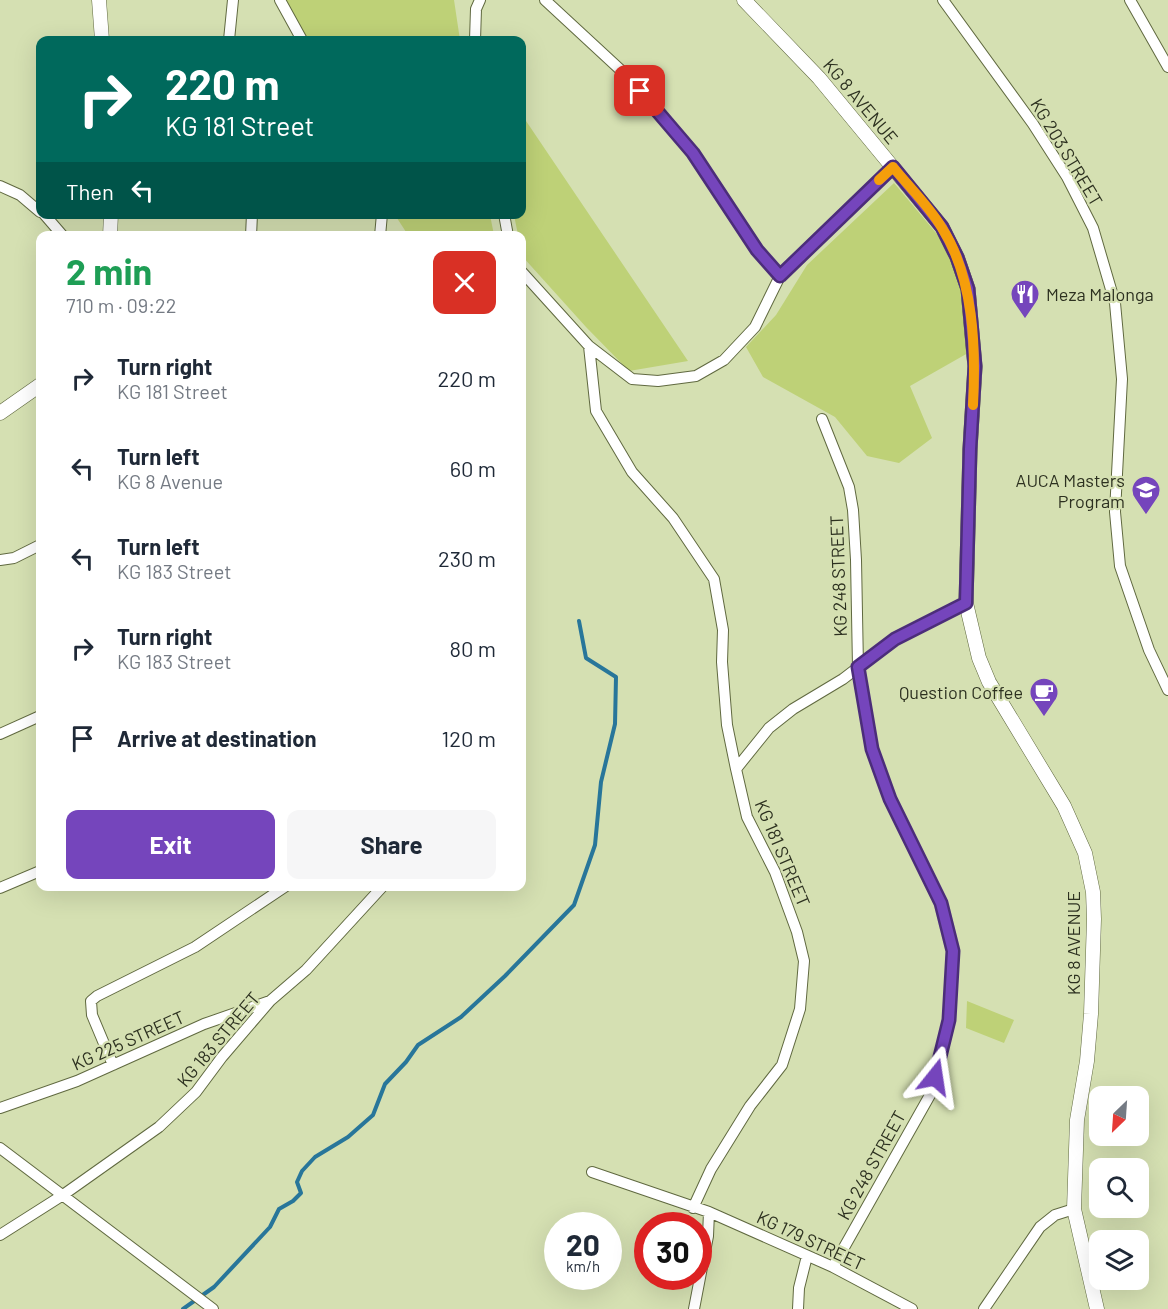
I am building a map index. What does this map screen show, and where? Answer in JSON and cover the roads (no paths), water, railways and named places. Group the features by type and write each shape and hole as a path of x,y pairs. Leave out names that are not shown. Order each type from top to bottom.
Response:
{"street":[{"path":"99,0 102,36"},
{"path":"229,36 233,0"},
{"path":"280,0 300,36"},
{"path":"475,36 480,0"},
{"path":"545,0 626,75 693,153 757,250 780,276"},
{"name":"KG 8 AVENUE","path":"744,0 819,78 942,227 957,257 968,289 975,366 970,449 966,603 979,658 989,682 1064,806 1085,854 1093,892 1091,1014 1087,1061 1077,1120 1074,1209 1097,1309"},
{"name":"KG 203 STREET","path":"943,0 1033,124 1067,177 1092,228 1115,303 1122,380 1115,512 1120,566 1149,650 1168,690"},
{"path":"1130,0 1168,67"},
{"path":"526,276 589,346 632,379 658,381 696,375 724,360 755,327 780,276 893,167"},
{"path":"0,186 20,195 36,208"},
{"path":"47,219 58,231"},
{"name":"KG 181 STREET","path":"589,346 596,411 632,472 674,518 714,579 723,630 722,662 727,725 747,817 775,872 797,932 804,961 800,1009 782,1065 750,1106 711,1169 693,1208"},
{"path":"0,413 36,388"},
{"name":"KG 248 STREET","path":"822,420 838,455 849,487 853,510 858,667 872,749 890,799 941,903 953,951 949,1020 930,1095 833,1266"},
{"path":"0,560 14,558 36,547"},
{"path":"736,770 769,728 793,709 843,679 895,639 966,603"},
{"path":"0,734 36,718"},
{"path":"0,888 36,873"},
{"path":"113,1065 92,1015 91,1001 195,947 279,891"},
{"name":"KG 183 STREET","path":"0,1235 63,1195 159,1127 196,1092 222,1057 270,1001 306,970 378,891"},
{"name":"KG 225 STREET","path":"0,1108 77,1081 204,1024 270,1001"},
{"path":"0,1148 116,1238 213,1309"},
{"name":"KG 179 STREET","path":"592,1172 709,1212"},
{"path":"984,1309 1041,1227 1054,1215 1074,1209"},
{"name":"KG 179 STREET","path":"712,1213 833,1266 912,1309"},
{"path":"798,1309 799,1288 807,1256"},
{"path":"694,1309 698,1290"}],"waterway":[{"path":"183,1309 214,1287 270,1227 279,1209 301,1193 297,1182 302,1171 315,1157 348,1137 373,1115 385,1084 406,1062 418,1045 461,1017 505,976 574,905 595,845 601,782 615,724 616,677 586,658 579,621"}],"place":[{"name":"Meza Malonga","path":"1025,320"},
{"name":"AUCA Masters Program","path":"1146,516"},
{"name":"Question Coffee","path":"1044,718"}]}
